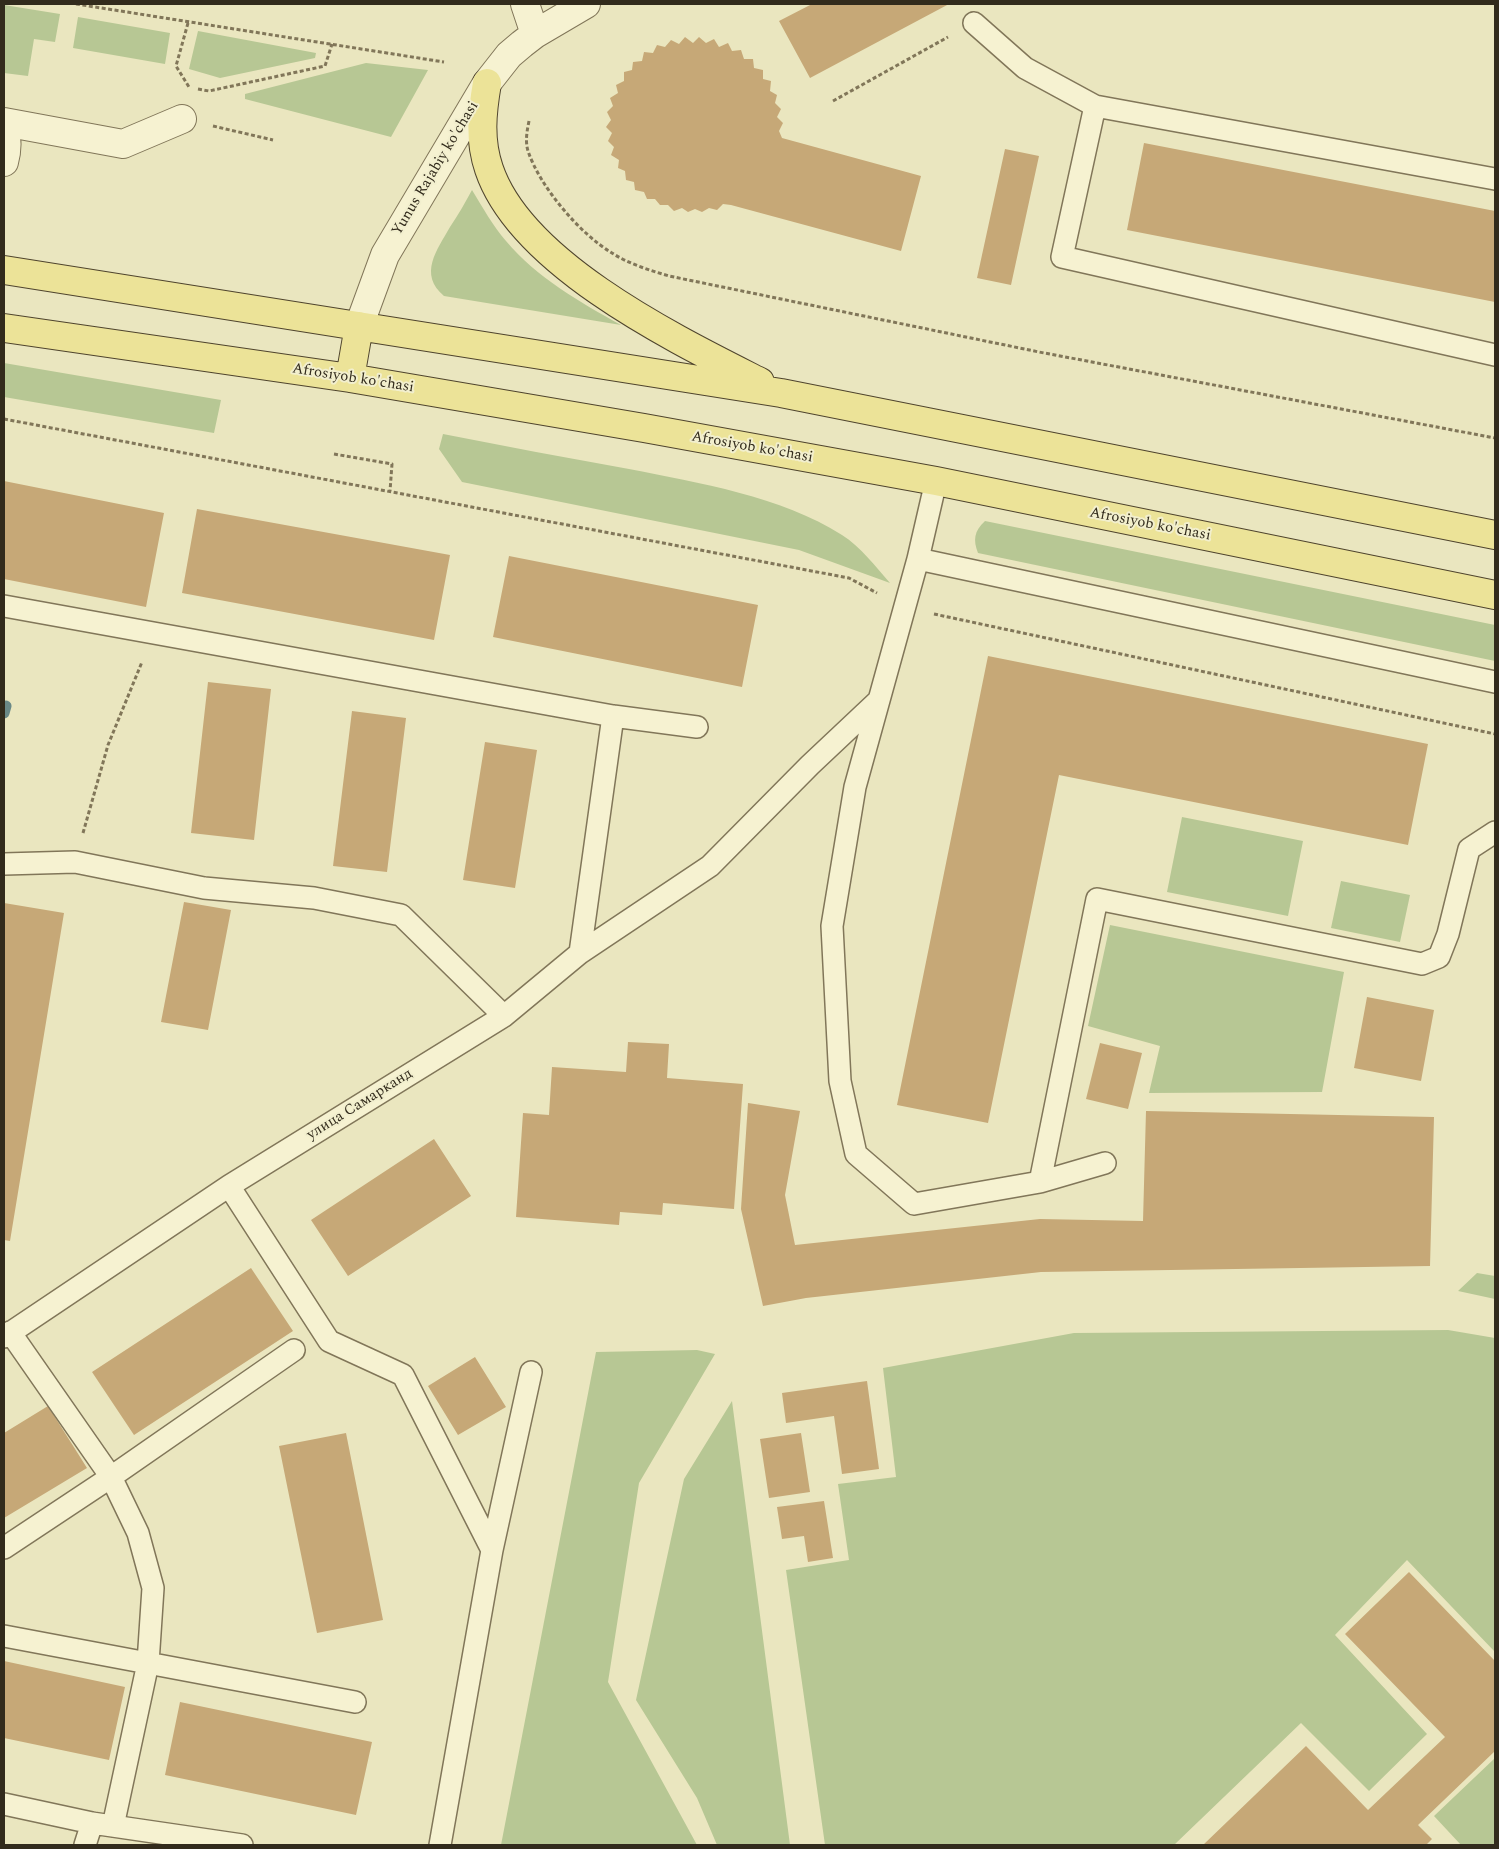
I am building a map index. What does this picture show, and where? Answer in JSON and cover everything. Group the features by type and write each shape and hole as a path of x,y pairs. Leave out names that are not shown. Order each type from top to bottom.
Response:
{"main road":[{"path":"487,83 482,127 483,142 489,168 499,193 533,237 578,276 626,308 678,339 781,393"},
{"path":"4,270 781,393 1495,535"},
{"name":"Yunus Rajabiy ko'chasi","path":"350,378 359,326"},
{"name":"Afrosiyob ko'chasi","path":"4,328 350,378 644,428 936,481 1495,595"}],"street":[{"path":"525,4 535,34"},
{"name":"Yunus Rajabiy ko'chasi","path":"359,326 385,255 487,83 509,55 535,34 586,4"},
{"path":"4,122 123,144 182,119"},
{"path":"4,128 7,136 7,153 4,162"}],"lane":[{"path":"974,22 1025,68 1095,106 1495,179"},
{"path":"1095,106 1062,257 1495,354"},
{"path":"936,481 918,559 855,787 832,926 840,1081 856,1154 914,1204 1040,1182 1105,1163"},
{"path":"918,559 1495,682"},
{"path":"4,606 613,716 697,727"},
{"name":"улица Самарканд","path":"7,1334 229,1186 504,1016 580,953 710,866 810,765 878,701"},
{"path":"580,953 613,716"},
{"path":"1040,1182 1097,899 1422,964 1439,957 1448,934 1469,848 1495,832"},
{"path":"4,864 75,862 204,888 314,898 401,915 504,1016"},
{"path":"229,1186 329,1341 402,1375 492,1550"},
{"path":"7,1334 111,1477 138,1533 153,1588 148,1663 113,1826"},
{"path":"4,1548 111,1477 294,1350"},
{"path":"440,1845 492,1550 531,1372"},
{"path":"4,1636 355,1702"},
{"path":"4,1804 113,1826 242,1845"},
{"path":"85,1845 92,1822"}],"path":[{"path":"76,4 444,62"},
{"path":"188,22 176,66 189,87 182,119 273,140"},
{"path":"833,101 974,22"},
{"path":"189,87 210,91 325,66 332,44"},
{"path":"529,121 526,137 528,151 547,188 575,224 612,253 639,266 668,276 1039,352 1495,438"},
{"path":"4,419 849,578"},
{"path":"334,454 392,464 390,491"},
{"path":"904,608 1495,734"},
{"path":"75,862 108,745 154,634"}],"green space":[{"path":"4,5 60,14 55,42 34,39 28,76 4,73"},
{"path":"78,17 170,33 165,64 73,48"},
{"path":"198,31 316,53 315,58 220,78 189,69"},
{"path":"366,63 428,70 391,137 245,99 245,94"},
{"path":"472,190 501,235 531,266 575,298 621,325 444,296 436,288 432,279 432,262 440,244"},
{"path":"4,363 221,400 214,433 4,397"},
{"path":"443,434 711,486 793,510 849,540 862,551 890,583 799,550 462,482 439,449"},
{"path":"985,521 1495,625 1495,661 978,553 975,544 976,536 979,528"},
{"path":"1182,817 1303,841 1288,916 1167,892"},
{"path":"1341,881 1410,895 1400,942 1331,928"},
{"path":"1110,925 1344,972 1322,1092 1149,1093 1160,1046 1088,1026"},
{"path":"1477,1273 1495,1276 1495,1299 1458,1291"},
{"path":"1448,1330 1495,1338 1495,1652 1407,1560 1335,1635 1427,1734 1369,1791 1301,1723 1174,1845 825,1845 786,1570 849,1560 838,1484 896,1477 883,1368 1074,1333"},
{"path":"697,1350 715,1354 639,1483 608,1682 697,1845 501,1845 596,1352"},
{"path":"732,1401 790,1845 717,1845 697,1798 636,1700 684,1479"},
{"path":"1495,1758 1495,1845 1461,1845 1434,1816"}],"building":[{"path":"812,4 949,4 810,78 779,21"},
{"path":"685,37 693,43 699,37 706,43 714,39 719,47 728,43 732,51 741,50 744,59 753,59 754,68 763,70 763,79 771,81 770,91 777,95 775,103 781,109 777,117 783,123 779,131 782,138 921,176 901,251 731,205 723,204 717,210 709,208 702,212 695,209 688,212 682,208 674,211 668,205 660,205 655,199 647,199 644,192 635,190 634,182 626,180 625,171 618,168 619,160 611,155 614,147 608,141 612,133 606,127 611,120 607,112 613,106 610,98 618,93 616,85 624,81 624,72 632,70 633,62 642,61 644,52 653,53 657,45 665,47 671,40 679,44"},
{"path":"1144,143 1495,211 1495,302 1127,230"},
{"path":"1005,149 1039,156 1011,285 977,278"},
{"path":"4,481 164,513 146,607 4,579"},
{"path":"197,509 450,555 434,640 182,593"},
{"path":"509,556 758,605 742,687 493,637"},
{"path":"988,656 1428,744 1408,845 1059,775 988,1123 897,1105"},
{"path":"208,682 271,689 254,840 191,833"},
{"path":"352,711 406,718 387,872 333,866"},
{"path":"485,742 537,750 515,888 463,880"},
{"path":"184,902 231,910 208,1030 161,1022"},
{"path":"4,903 64,913 10,1241 4,1240"},
{"path":"1367,997 1434,1010 1421,1081 1354,1068"},
{"path":"628,1042 669,1044 667,1078 743,1084 734,1209 663,1203 662,1215 620,1212 619,1225 516,1217 523,1113 549,1115 552,1067 626,1072"},
{"path":"1100,1043 1142,1053 1128,1109 1086,1099"},
{"path":"748,1103 800,1111 785,1195 795,1245 1040,1219 1143,1221 1146,1111 1434,1117 1430,1266 1041,1272 806,1298 763,1306 741,1209"},
{"path":"434,1139 471,1196 348,1276 311,1220"},
{"path":"251,1268 293,1331 134,1435 92,1372"},
{"path":"475,1357 506,1407 458,1435 428,1386"},
{"path":"867,1381 879,1469 842,1474 834,1416 786,1423 782,1393"},
{"path":"48,1406 87,1468 4,1518 4,1433"},
{"path":"346,1433 383,1620 317,1633 279,1446"},
{"path":"801,1433 810,1492 769,1498 760,1439"},
{"path":"824,1501 833,1558 808,1562 804,1536 782,1539 777,1507"},
{"path":"1409,1572 1495,1661 1495,1751 1418,1825 1432,1839 1426,1845 1203,1845 1306,1746 1368,1810 1445,1737 1345,1634"},
{"path":"4,1661 125,1687 109,1760 4,1738"},
{"path":"180,1702 372,1742 356,1815 165,1775"}],"waterway":[{"path":"4,713 6,706"}]}
